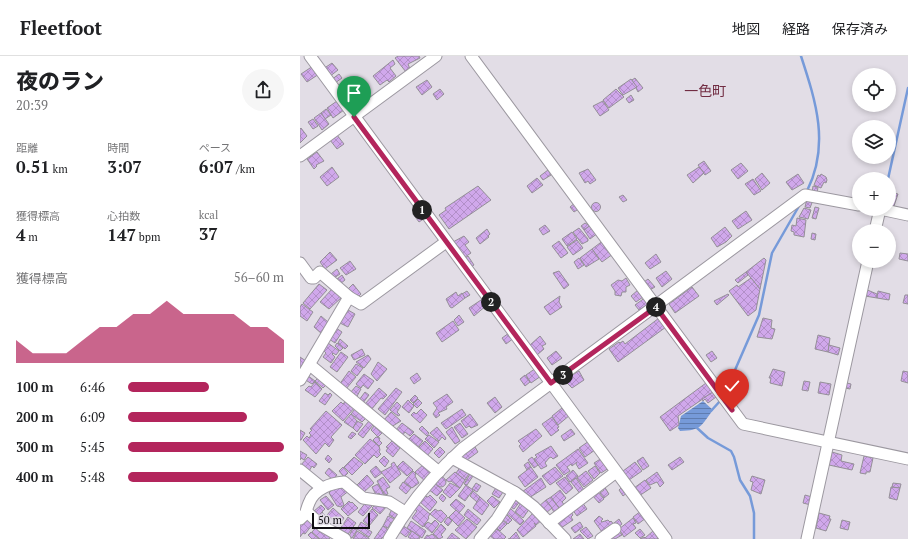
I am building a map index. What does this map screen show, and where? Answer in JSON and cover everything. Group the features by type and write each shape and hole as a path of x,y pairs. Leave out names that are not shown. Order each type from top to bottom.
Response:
{"street":[{"path":"310,56 666,539"},
{"path":"300,156 436,56"},
{"path":"471,56 743,424 908,459"},
{"path":"389,539 405,512 452,458 805,195 852,204"},
{"path":"896,212 908,215"},
{"path":"300,263 311,278 314,278 320,272 349,297 361,304 446,242"},
{"path":"807,539 827,441 866,268"},
{"path":"300,380 349,297"},
{"path":"310,365 439,472"},
{"path":"452,458 514,492 534,507 565,539"},
{"path":"300,470 322,488"},
{"path":"549,523 616,472"},
{"path":"345,539 304,516 309,502 322,488 344,482 363,498 389,502 405,512"},
{"path":"480,539 497,519 514,492"},
{"path":"601,539 615,529"}],"water":[{"path":"703,401 713,410 697,428 693,430 680,431 678,428 681,416"}],"building":[{"path":"398,56 419,56 420,58 408,64 410,69 406,72 395,58"},
{"path":"393,60 395,64 390,68 396,76 389,82 387,80 380,85 373,76"},
{"path":"332,63 338,70 329,77 323,69"},
{"path":"313,66 319,74 307,82 301,74"},
{"path":"339,74 342,78 335,83 331,80"},
{"path":"635,78 643,88 638,92 632,80"},
{"path":"631,79 637,87 623,95 618,88"},
{"path":"427,80 432,87 422,95 416,87"},
{"path":"353,89 358,96 348,103 343,96"},
{"path":"440,89 444,94 437,100 433,94"},
{"path":"616,89 624,97 609,108 603,100"},
{"path":"631,95 634,100 629,103 626,99"},
{"path":"337,101 344,110 333,118 327,108"},
{"path":"603,101 609,110 600,116 593,106"},
{"path":"326,109 331,115 325,119 321,113"},
{"path":"321,113 329,124 322,130 314,118"},
{"path":"313,119 318,126 313,129 308,122"},
{"path":"301,128 307,136 300,143 300,129"},
{"path":"337,135 344,144 337,149 330,140"},
{"path":"317,152 324,161 316,165 317,166 314,169 307,159"},
{"path":"704,161 711,171 705,175 698,165"},
{"path":"741,163 748,171 738,179 731,170"},
{"path":"332,167 339,177 327,186 320,177"},
{"path":"699,167 704,173 693,183 687,175"},
{"path":"588,169 596,180 590,184 588,181 585,183 579,173"},
{"path":"548,170 551,175 543,180 540,176"},
{"path":"762,173 770,183 762,190 755,179"},
{"path":"798,174 804,183 792,190 786,182"},
{"path":"821,174 826,177 827,180 821,188 814,185 818,175 820,176"},
{"path":"537,178 543,185 532,193 527,186"},
{"path":"753,179 761,191 754,195 745,184"},
{"path":"478,186 491,200 449,229 439,215 446,210 445,208"},
{"path":"813,186 818,187 817,194 812,193"},
{"path":"623,195 627,200 623,202 619,197"},
{"path":"807,199 813,200 810,208 805,207"},
{"path":"576,202 580,208 574,212 570,207"},
{"path":"594,203 598,203 600,207 598,211 594,211 592,209 592,205"},
{"path":"815,207 819,208 816,219 812,218"},
{"path":"804,208 811,210 808,219 799,217"},
{"path":"419,210 425,218 419,222 413,214"},
{"path":"746,211 752,220 738,229 732,221"},
{"path":"797,218 806,220 804,237 794,235 794,232 791,231 792,225 796,226"},
{"path":"585,223 590,226 584,230 581,226"},
{"path":"592,224 598,233 590,239 584,230"},
{"path":"545,225 550,231 543,235 539,229"},
{"path":"725,227 732,236 726,242 717,247 711,238"},
{"path":"579,228 588,239 588,241 582,244 573,232"},
{"path":"487,229 490,234 488,236 489,237 480,244 476,238"},
{"path":"572,232 577,239 567,246 562,239"},
{"path":"812,233 816,234 815,240 811,239"},
{"path":"464,236 469,242 465,245 471,253 465,257 453,242"},
{"path":"577,240 583,248 573,255 567,247"},
{"path":"604,240 607,245 605,247 613,254 602,262 592,249"},
{"path":"559,241 568,253 561,258 552,246"},
{"path":"592,249 599,259 586,267 580,258"},
{"path":"330,252 337,260 325,269 320,262"},
{"path":"900,253 908,254 908,261 899,259"},
{"path":"656,254 661,262 650,269 645,263"},
{"path":"468,256 474,265 471,267 465,258"},
{"path":"579,258 584,265 578,269 574,262"},
{"path":"764,258 766,260 760,289 746,272"},
{"path":"350,261 356,269 346,275 340,268"},
{"path":"337,269 340,274 334,278 331,274"},
{"path":"559,271 569,285 564,289 553,273"},
{"path":"666,271 672,279 662,287 656,278"},
{"path":"746,272 748,275 738,283 735,280"},
{"path":"342,275 345,280 340,284 337,279"},
{"path":"626,278 630,285 626,287 626,292 622,292 621,296 615,295 615,291 611,285 618,280 622,281"},
{"path":"751,278 760,289 756,310 748,316 729,291"},
{"path":"648,279 655,287 648,291 644,282"},
{"path":"319,284 327,290 310,309 303,303"},
{"path":"353,284 361,294 357,298 348,289"},
{"path":"692,287 699,296 675,313 669,304"},
{"path":"333,288 342,297 329,309 320,302"},
{"path":"865,289 877,294 877,298 865,296"},
{"path":"638,290 643,297 636,302 631,296"},
{"path":"467,291 470,295 465,298 462,294"},
{"path":"878,291 890,294 889,300 877,298"},
{"path":"456,292 458,296 462,293 465,298 452,308 446,299"},
{"path":"728,294 729,295 717,305 714,301"},
{"path":"905,295 908,295 908,304 903,303"},
{"path":"560,296 559,302 562,307 550,315 544,307"},
{"path":"646,297 650,303 639,310 635,305"},
{"path":"484,298 487,305 474,316 469,308"},
{"path":"302,304 313,312 307,321 300,316 300,307"},
{"path":"348,310 355,314 348,327 340,323"},
{"path":"459,315 464,322 458,326 454,320"},
{"path":"321,316 328,322 322,334 314,327"},
{"path":"659,318 666,327 618,362 609,349 619,342 620,343 623,341 625,344"},
{"path":"763,318 772,320 771,328 775,329 772,339 757,337"},
{"path":"453,321 459,330 442,342 436,333"},
{"path":"336,328 342,332 335,343 329,339"},
{"path":"509,333 514,338 506,344 502,338"},
{"path":"818,335 830,338 828,352 815,349"},
{"path":"540,336 546,344 542,346 544,349 537,355 530,345"},
{"path":"340,339 348,346 345,349 338,343"},
{"path":"328,343 339,351 336,355 333,353 332,354 335,357 331,363 323,357 326,353 323,350"},
{"path":"337,343 343,348 340,351 335,346"},
{"path":"829,345 840,348 838,355 828,352"},
{"path":"362,349 365,355 354,360 351,355"},
{"path":"556,351 562,358 552,365 547,358"},
{"path":"712,351 717,358 711,362 706,355"},
{"path":"341,352 348,357 337,372 330,367"},
{"path":"368,355 371,359 364,368 356,362"},
{"path":"300,357 306,361 300,368"},
{"path":"378,362 387,369 377,381 371,374"},
{"path":"356,364 363,368 357,376 351,371"},
{"path":"536,368 541,376 531,383 526,375"},
{"path":"773,369 785,372 782,386 770,383 771,378 769,378"},
{"path":"349,371 356,377 346,389 339,385"},
{"path":"579,371 584,380 572,388 564,380"},
{"path":"903,371 908,372 908,383 901,381"},
{"path":"417,373 421,379 414,384 410,378"},
{"path":"364,374 374,381 368,389 363,385 361,388 356,384"},
{"path":"307,375 315,381 312,384 304,379"},
{"path":"525,375 530,382 525,386 520,379"},
{"path":"319,377 327,384 323,388 315,381"},
{"path":"804,381 810,382 808,391 802,390"},
{"path":"315,382 322,389 315,397 305,390 309,386 311,387"},
{"path":"820,382 831,384 829,395 818,393"},
{"path":"706,383 713,392 678,416 679,425 670,431 660,417"},
{"path":"847,383 851,384 850,389 845,388"},
{"path":"356,386 361,389 356,398 350,393"},
{"path":"379,388 387,395 383,399 381,398 371,410 365,404"},
{"path":"396,388 402,392 385,415 378,409"},
{"path":"365,392 369,395 363,403 359,400"},
{"path":"713,392 716,397 708,403 705,399 703,401 702,399"},
{"path":"325,393 328,395 330,393 332,395 325,405 319,401"},
{"path":"447,394 453,402 446,407 447,409 438,413 440,415 436,418 433,414 437,408 433,403"},
{"path":"415,395 418,398 413,403 410,400"},
{"path":"349,397 355,407 343,421 332,411 341,402 343,404"},
{"path":"495,397 502,407 495,413 487,403"},
{"path":"418,399 422,403 417,408 413,404"},
{"path":"408,400 414,406 409,413 402,407"},
{"path":"397,402 401,406 397,412 400,415 398,416 390,410"},
{"path":"358,405 366,418 362,422 351,414"},
{"path":"562,408 570,415 558,425 552,416"},
{"path":"421,409 427,415 420,423 411,415 414,412 416,414"},
{"path":"462,409 466,415 446,429 441,423"},
{"path":"326,411 342,425 331,437 334,440 329,447 325,443 316,454 303,440 307,436 309,438 311,435 309,433 312,430 310,429"},
{"path":"391,412 401,421 391,427 383,421"},
{"path":"351,414 357,421 353,428 344,422"},
{"path":"470,414 478,425 471,428 469,426 466,428 461,421"},
{"path":"552,417 559,427 557,428 559,430 551,436 542,424"},
{"path":"357,421 363,424 357,432 353,428"},
{"path":"369,421 373,425 363,438 358,434"},
{"path":"402,423 414,432 410,436 405,432 402,436 395,431"},
{"path":"460,423 468,434 462,438 454,427"},
{"path":"374,426 382,433 378,437 371,430"},
{"path":"422,426 429,433 427,436 419,429"},
{"path":"437,427 446,438 445,440 442,437 439,441 430,433"},
{"path":"452,427 460,441 455,444 446,432"},
{"path":"536,429 542,436 523,452 519,446 521,444 518,441"},
{"path":"571,429 575,434 564,441 561,436"},
{"path":"300,430 305,433 301,440 300,440"},
{"path":"352,432 356,434 351,439 348,437"},
{"path":"414,434 423,441 417,448 408,440"},
{"path":"429,435 439,442 434,448 425,439"},
{"path":"376,437 380,438 379,440 382,443 379,446 373,440"},
{"path":"370,439 379,446 379,452 381,454 377,458 374,455 365,464 355,455"},
{"path":"392,441 400,448 393,457 386,451 388,448 386,447"},
{"path":"425,441 433,449 426,457 417,449"},
{"path":"589,441 595,450 585,457 579,448"},
{"path":"551,446 558,456 553,459 551,457 549,458 545,463 547,466 541,469 534,459 537,457 535,455"},
{"path":"440,447 445,452 439,458 434,453"},
{"path":"475,447 478,452 467,460 461,457"},
{"path":"578,449 588,463 579,469 576,464 577,462 572,466 571,464 567,467 570,471 564,475 556,465"},
{"path":"300,451 307,455 304,460 301,458 300,460"},
{"path":"832,452 842,455 841,461 854,464 852,470 829,465"},
{"path":"328,455 332,459 329,463 325,459"},
{"path":"384,456 389,461 385,467 379,461"},
{"path":"864,456 873,458 870,472 866,472 866,474 860,473"},
{"path":"308,457 317,464 314,468 312,466 308,473 300,466"},
{"path":"354,457 363,464 352,475 344,467"},
{"path":"532,457 538,465 534,468 528,460"},
{"path":"643,457 649,466 643,470 637,461"},
{"path":"680,457 684,462 672,470 668,465"},
{"path":"602,458 609,468 601,473 594,463"},
{"path":"403,461 413,470 407,476 397,467"},
{"path":"394,462 401,474 390,483 381,472 392,466 391,464"},
{"path":"528,462 531,467 527,470 524,465"},
{"path":"635,462 642,471 629,480 623,471"},
{"path":"424,464 435,471 426,482 415,472"},
{"path":"376,466 382,473 375,478 370,471"},
{"path":"461,466 470,472 465,480 456,473"},
{"path":"595,466 600,473 594,479 588,471"},
{"path":"343,467 348,473 344,477 339,471"},
{"path":"531,467 538,477 525,487 518,477"},
{"path":"555,467 563,476 550,485 542,476"},
{"path":"329,468 337,475 333,480 325,473"},
{"path":"573,470 578,476 570,482 566,476"},
{"path":"413,471 416,474 415,476 419,483 412,488 404,482"},
{"path":"586,471 593,480 584,487 577,478"},
{"path":"455,472 465,480 460,488 451,481 449,482 446,480"},
{"path":"657,472 664,483 660,487 657,482 650,485 646,480"},
{"path":"470,474 473,476 467,485 464,484"},
{"path":"367,475 374,483 364,492 357,485"},
{"path":"752,476 765,480 761,494 751,490 753,482 750,481"},
{"path":"383,477 390,487 386,489 388,494 385,495 377,481"},
{"path":"439,477 443,477 445,478 445,486 439,487 436,484 436,480"},
{"path":"565,477 573,488 566,494 556,483"},
{"path":"541,478 546,487 529,498 522,492"},
{"path":"576,478 584,490 581,495 571,482"},
{"path":"645,480 651,488 639,496 634,488"},
{"path":"403,482 411,488 406,494 399,488"},
{"path":"434,483 443,490 437,496 428,489"},
{"path":"450,483 460,488 450,498 443,492"},
{"path":"476,483 481,486 477,492 472,489"},
{"path":"893,483 901,484 900,488 892,487"},
{"path":"378,484 384,495 381,496 379,493 376,495 372,487"},
{"path":"466,485 473,490 465,501 458,496"},
{"path":"346,486 350,490 341,497 344,505 341,507 337,506 329,493 334,488"},
{"path":"497,486 503,492 499,498 492,494"},
{"path":"604,486 609,494 604,498 600,493 604,490 602,487"},
{"path":"623,486 628,492 623,496 619,490"},
{"path":"891,487 900,488 897,500 889,498"},
{"path":"560,490 566,498 562,502 566,507 561,511 551,497"},
{"path":"473,491 480,497 477,502 470,496"},
{"path":"597,491 604,499 599,503 592,495"},
{"path":"442,494 446,498 443,502 439,498"},
{"path":"430,495 437,502 430,511 420,502 425,496 428,497"},
{"path":"805,495 812,497 811,505 803,503"},
{"path":"326,496 334,505 328,510 320,500"},
{"path":"492,496 500,502 494,508 487,501"},
{"path":"480,497 489,505 482,515 473,508"},
{"path":"516,497 521,500 514,509 509,506"},
{"path":"551,497 561,511 556,515 546,500"},
{"path":"456,499 465,506 459,513 450,505"},
{"path":"546,500 552,508 546,513 538,507"},
{"path":"349,501 358,508 348,516 341,509"},
{"path":"367,501 372,506 363,516 358,512"},
{"path":"522,501 530,508 523,518 515,512"},
{"path":"582,502 587,509 577,516 572,509"},
{"path":"418,504 430,514 423,527 412,518 417,511 414,509"},
{"path":"321,505 325,509 317,517 313,512"},
{"path":"372,505 387,506 380,514 372,508 374,506"},
{"path":"333,508 344,518 339,525 327,515"},
{"path":"510,508 524,521 520,525 505,512"},
{"path":"372,509 378,515 369,526 363,521"},
{"path":"392,509 399,513 398,520 389,515"},
{"path":"435,509 438,511 441,510 447,516 441,523 430,514"},
{"path":"468,509 481,520 477,525 464,515"},
{"path":"456,510 465,518 458,526 449,517"},
{"path":"570,510 573,515 571,517 573,520 561,528 556,520"},
{"path":"641,511 646,518 638,524 633,517"},
{"path":"322,512 327,517 322,521 318,517"},
{"path":"534,512 542,520 536,525 534,523 536,526 523,537 517,530"},
{"path":"819,513 830,516 829,519 831,519 826,531 816,528"},
{"path":"506,514 512,520 508,524 502,519"},
{"path":"388,516 398,521 396,525 391,522 388,528 383,526"},
{"path":"599,516 603,519 601,521 602,522 608,520 615,526 602,532 594,521"},
{"path":"348,517 356,523 346,537 338,532"},
{"path":"448,517 452,521 448,526 444,522"},
{"path":"307,518 313,524 305,534 303,533 300,537 300,524"},
{"path":"633,518 636,523 633,524 636,528 624,537 619,529"},
{"path":"467,519 477,527 466,539 455,530"},
{"path":"619,519 622,524 617,528 614,523"},
{"path":"435,520 439,524 432,533 424,526 428,522 431,524"},
{"path":"502,520 507,524 500,531 496,527"},
{"path":"842,520 850,522 848,530 840,528"},
{"path":"411,521 426,531 422,538 407,528"},
{"path":"361,522 369,527 367,529 372,532 369,537 357,529"},
{"path":"580,522 583,527 575,533 571,528"},
{"path":"441,524 446,529 441,535 443,537 439,539 433,534"},
{"path":"318,525 332,535 329,539 320,539 312,532"},
{"path":"402,525 411,531 406,537 398,531"},
{"path":"383,526 391,532 387,538 384,536 381,539 374,539"},
{"path":"586,527 593,536 588,539 580,531"},
{"path":"353,528 357,530 352,538 349,536"},
{"path":"497,529 506,537 504,539 494,539 489,535"},
{"path":"640,529 645,535 640,538 635,533"},
{"path":"618,530 622,535 615,539 606,539"},
{"path":"357,531 369,538 369,539 353,539"},
{"path":"412,531 420,537 419,539 411,539 408,537"},
{"path":"653,531 658,538 657,539 640,539 645,538"},
{"path":"311,532 319,539 312,539 308,535"},
{"path":"516,532 520,539 509,539"},
{"path":"452,533 460,539 447,539"},
{"path":"432,534 438,539 424,539 427,535 429,536"},
{"path":"580,534 584,539 573,539"}],"waterway":[{"path":"801,56 816,107 819,140 818,157 814,174 807,191"},
{"path":"890,172 908,88"},
{"path":"725,393 759,315 772,253 799,206"},
{"path":"711,411 720,401"},
{"path":"696,427 708,438 731,451 740,480 750,496 754,513 754,539"}],"district":[{"name":"一色町","path":"705,90"}],"route":[{"path":"354,117 510,330 551,383 656,307 732,410"}]}
